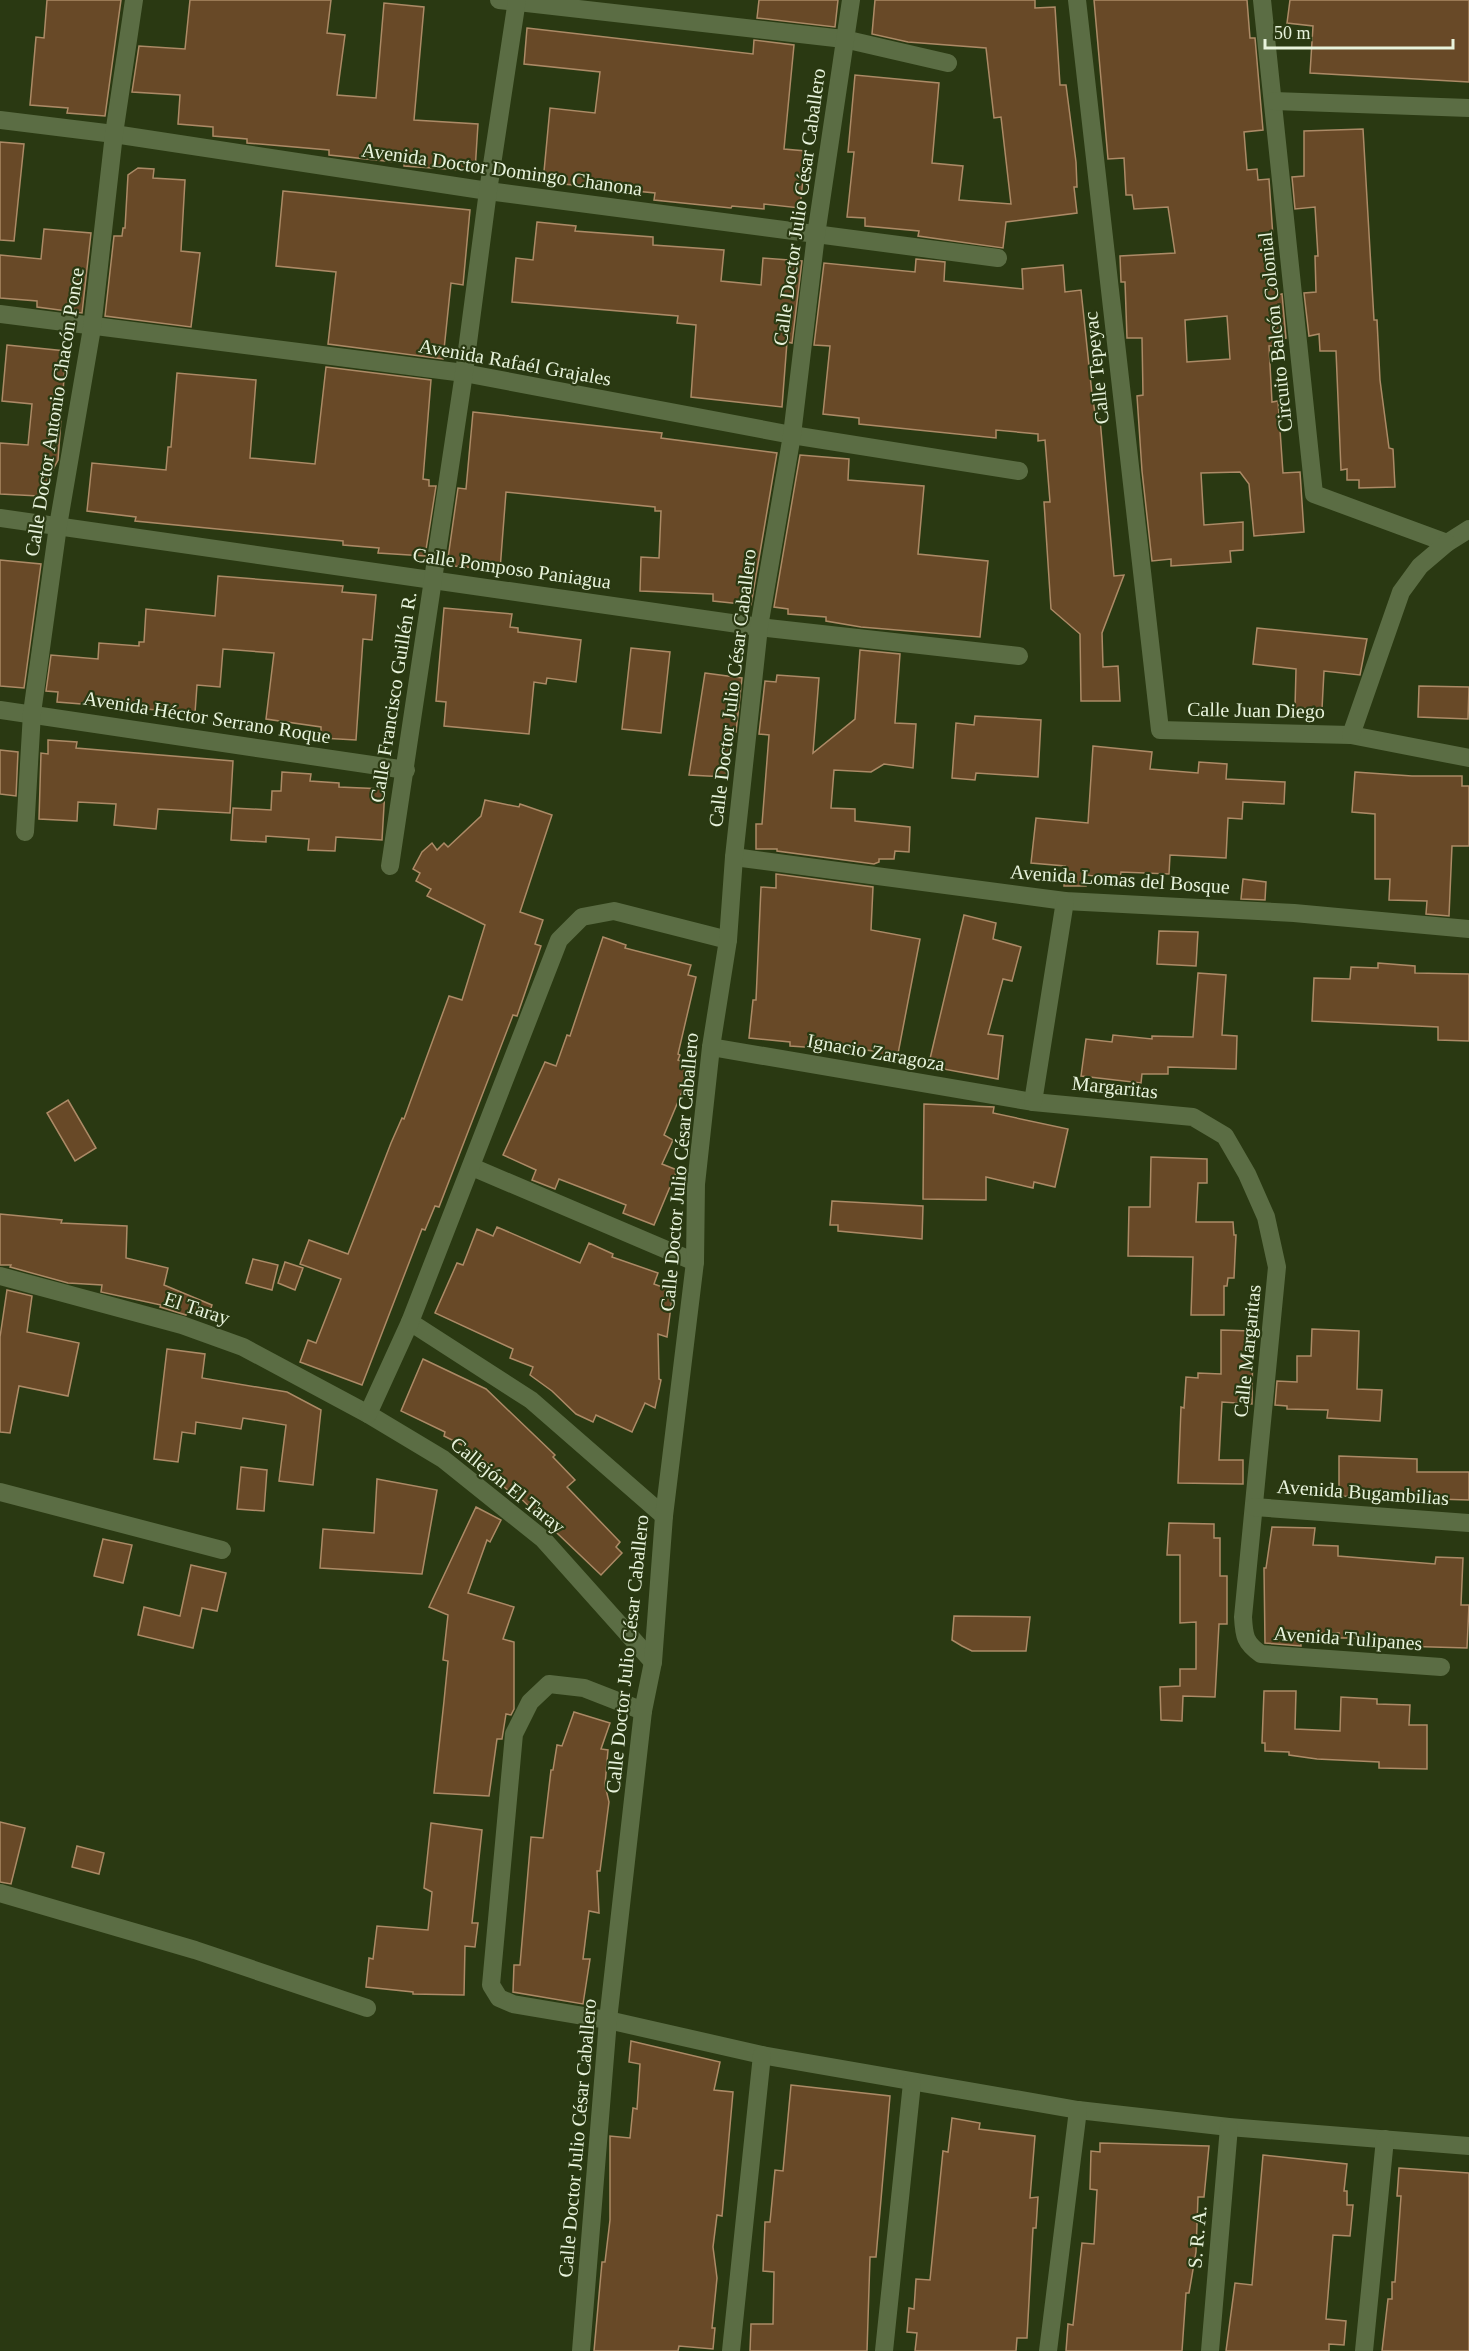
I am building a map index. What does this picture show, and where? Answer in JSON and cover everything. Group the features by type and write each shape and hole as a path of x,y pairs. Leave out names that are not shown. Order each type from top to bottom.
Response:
{"street":[{"name":"Calle Doctor Antonio Chacón Ponce","path":"25,832 32,713 58,526 92,328 114,134 134,0"},
{"name":"Calle Doctor Julio César Caballero","path":"581,2351 608,2020 643,1711 653,1662 664,1516 695,1262 696,1184 711,1047 728,940 734,857 759,627 792,435 816,235 850,0"},
{"name":"Calle Tepeyac","path":"1077,0 1160,730"},
{"name":"Circuito Balcón Colonial","path":"1262,0 1314,494 1447,543"},
{"path":"511,1 844,39 948,63"},
{"name":"Calle Francisco Guillén R.","path":"390,866 464,373 511,1"},
{"path":"1274,101 1469,108"},
{"name":"Avenida Doctor Domingo Chanona","path":"0,120 114,134 488,191 998,258"},
{"name":"Avenida Rafaél Grajales","path":"0,314 92,328 464,373 792,435 1019,471"},
{"name":"Calle Pomposo Paniagua","path":"0,518 759,627 1019,656"},
{"path":"1447,543 1469,529"},
{"name":"Calle Juan Diego","path":"1351,735 1401,591 1420,566 1447,543"},
{"name":"Avenida Héctor Serrano Roque","path":"0,710 406,770"},
{"name":"Calle Juan Diego","path":"1160,730 1351,735 1469,758"},
{"name":"Avenida Lomas del Bosque","path":"734,857 1065,901 1294,913 1469,929"},
{"path":"1033,1102 1065,901"},
{"path":"368,1414 410,1322 559,940 582,917 614,911 728,940"},
{"name":"Ignacio Zaragoza","path":"711,1047 1033,1102"},
{"name":"Margaritas","path":"1033,1102 1194,1118"},
{"name":"Calle Margaritas","path":"1194,1118 1225,1136 1247,1174 1266,1217 1277,1267 1244,1617"},
{"path":"472,1167 695,1262"},
{"name":"El Taray","path":"0,1276 182,1325 243,1347 368,1414"},
{"path":"410,1322 531,1400 664,1516"},
{"name":"Callejón El Taray","path":"368,1414 443,1459 543,1539 653,1662"},
{"path":"0,1492 222,1550"},
{"name":"Avenida Bugambilias","path":"1254,1507 1469,1523"},
{"name":"Avenida Tulipanes","path":"1244,1617 1244,1638 1249,1646 1261,1654 1441,1667"},
{"path":"643,1711 584,1688 549,1684 530,1702 514,1734 491,1985 499,1998 513,2004 608,2020 762,2055 912,2083 1078,2110 1229,2127 1469,2146"},
{"path":"0,1893 195,1950 367,2008"},
{"path":"730,2351 762,2055"},
{"path":"884,2351 912,2083"},
{"path":"1048,2351 1078,2110"},
{"name":"S. R. A.","path":"1210,2351 1229,2127"},
{"path":"1364,2351 1384,2139"}],"building":[{"path":"47,0 121,0 105,116 67,113 68,108 30,105 36,37 44,38"},
{"path":"190,0 331,0 327,33 345,35 337,95 376,98 384,3 424,7 414,120 478,124 475,171 404,166 404,163 329,155 329,150 247,143 247,139 213,136 213,127 178,124 180,95 132,92 139,46 185,49"},
{"path":"759,0 838,0 835,27 757,18"},
{"path":"875,0 1035,0 1035,8 1055,7 1060,85 1066,85 1076,162 1077,187 1074,187 1077,213 1006,222 1003,248 918,236 919,231 865,226 865,218 847,217 854,152 848,152 855,75 939,83 932,163 963,166 959,200 1011,204 1001,117 994,118 986,48 908,42 872,34"},
{"path":"1094,0 1247,0 1250,38 1255,38 1263,130 1244,132 1247,170 1257,169 1258,180 1269,179 1277,295 1282,294 1286,338 1279,339 1280,345 1269,346 1272,402 1278,401 1283,473 1300,472 1304,532 1254,536 1249,484 1240,472 1201,473 1204,525 1243,522 1243,550 1230,551 1231,562 1171,566 1171,559 1152,561 1142,471 1137,396 1143,395 1142,338 1127,338 1125,282 1121,282 1120,256 1175,253 1168,207 1134,209 1132,195 1126,195 1124,158 1108,159","holes":["1227,316 1230,359 1187,362 1185,320"]},
{"path":"1290,0 1469,0 1469,82 1310,73 1313,26 1287,23"},
{"path":"527,28 753,54 754,40 794,45 784,149 806,151 800,208 764,204 764,209 732,206 731,208 654,200 655,193 543,182 550,108 595,113 600,72 524,64"},
{"path":"1363,129 1374,320 1377,320 1380,380 1389,448 1393,449 1395,487 1359,488 1359,480 1347,480 1347,469 1341,470 1336,351 1320,351 1319,334 1309,336 1304,293 1316,292 1315,256 1318,256 1315,207 1295,209 1292,177 1304,176 1304,131"},
{"path":"0,142 24,144 14,241 0,240"},
{"path":"138,168 154,169 153,178 185,180 181,251 200,253 191,327 105,316 114,236 122,236 123,228 125,228 128,175"},
{"path":"283,191 470,210 463,285 451,283 443,359 328,344 336,272 276,266"},
{"path":"537,222 576,226 575,231 653,237 653,245 724,250 721,281 761,285 763,258 802,261 792,343 787,342 782,407 691,397 696,325 677,323 678,316 512,302 516,258 533,260"},
{"path":"44,229 91,233 82,313 37,307 37,301 0,298 0,255 41,259"},
{"path":"916,259 945,262 944,281 1023,289 1022,269 1063,265 1065,292 1081,290 1092,394 1096,419 1100,419 1114,576 1124,575 1102,633 1103,667 1118,666 1120,701 1081,701 1080,634 1051,609 1044,502 1050,502 1045,440 1038,441 1038,434 996,430 996,438 859,424 859,418 823,414 830,346 814,345 824,263 915,272"},
{"path":"7,345 66,351 58,460 39,496 0,494 0,443 28,445 32,404 2,401"},
{"path":"326,367 431,380 423,479 429,480 429,486 436,486 425,556 378,553 379,548 343,545 343,541 135,521 136,517 87,511 92,463 166,470 168,447 171,447 177,373 256,380 250,458 315,464"},
{"path":"473,412 662,433 661,438 777,453 751,605 713,601 713,594 640,591 641,557 659,558 661,511 655,511 655,507 506,492 500,570 454,566 455,559 448,558 458,488 466,489"},
{"path":"800,455 849,459 848,480 924,486 918,554 988,561 980,637 861,627 826,621 826,617 788,614 788,609 774,607"},
{"path":"0,560 41,564 24,688 0,686"},
{"path":"218,576 343,586 342,592 376,595 372,640 363,639 356,740 321,738 321,727 266,719 274,653 223,649 220,687 197,685 195,713 57,702 58,692 46,691 51,655 98,659 99,643 139,646 139,642 144,642 146,609 215,616"},
{"path":"444,608 512,614 510,627 518,628 518,632 581,640 576,682 547,678 546,684 534,682 529,734 444,726 446,702 436,701"},
{"path":"1257,628 1367,639 1360,675 1324,671 1322,709 1295,708 1296,669 1253,664"},
{"path":"631,648 670,652 661,733 622,729"},
{"path":"860,650 900,654 895,723 916,724 913,768 884,764 871,772 834,770 831,808 855,809 855,821 910,827 909,852 895,851 894,859 879,859 879,862 874,864 777,851 777,849 756,849 756,824 762,824 769,735 759,734 765,681 776,682 777,675 819,678 813,753 855,719"},
{"path":"705,673 742,678 736,732 731,732 726,777 689,775"},
{"path":"1419,686 1469,687 1468,719 1418,717"},
{"path":"975,716 1041,720 1038,777 976,773 975,780 952,778 956,723 974,725"},
{"path":"48,740 77,742 76,748 233,761 230,813 158,809 156,829 114,825 116,804 78,802 77,821 39,819 41,753 48,754"},
{"path":"1093,746 1152,752 1150,769 1198,773 1199,762 1227,764 1226,779 1285,782 1284,804 1243,802 1242,819 1228,818 1226,858 1170,855 1169,874 1121,872 1120,879 1086,875 1086,886 1064,886 1065,866 1031,863 1036,818 1088,823"},
{"path":"0,750 18,752 16,796 0,794"},
{"path":"282,772 311,774 310,781 339,783 339,787 385,789 382,840 336,837 335,851 308,850 309,839 266,836 266,842 231,840 233,808 271,810 272,791 281,791"},
{"path":"1355,772 1412,776 1462,776 1462,786 1469,786 1469,846 1452,846 1449,916 1426,914 1427,901 1389,900 1390,879 1375,879 1375,814 1352,812"},
{"path":"485,800 519,807 520,804 552,815 520,912 543,920 535,944 541,946 517,1016 513,1015 439,1207 435,1206 425,1230 422,1229 362,1385 300,1362 308,1340 316,1343 341,1279 300,1264 309,1240 348,1254 391,1143 402,1118 404,1119 449,996 462,1000 485,925 427,896 431,889 416,881 420,873 413,869 422,852 432,843 437,850 444,843 448,847 481,816"},
{"path":"776,874 873,887 871,930 920,939 897,1059 874,1057 874,1051 819,1045 819,1048 790,1046 790,1042 749,1038 753,1000 756,1000 761,887 776,888"},
{"path":"1243,879 1266,882 1265,900 1241,899"},
{"path":"964,915 996,923 993,939 1021,947 1012,981 1003,979 988,1034 1003,1036 998,1079 938,1068 939,1065 929,1063"},
{"path":"1159,931 1198,932 1196,966 1157,964"},
{"path":"603,937 626,945 625,948 691,965 688,975 696,977 678,1054 680,1055 678,1060 693,1066 664,1135 673,1140 662,1164 677,1170 654,1225 623,1213 626,1205 559,1179 555,1189 532,1180 536,1170 503,1155 545,1062 556,1066 567,1035 570,1036"},
{"path":"1378,963 1415,966 1415,973 1469,974 1469,1041 1438,1040 1438,1027 1312,1021 1314,978 1350,979 1351,967 1378,968"},
{"path":"1198,973 1226,975 1222,1035 1237,1036 1236,1069 1168,1067 1168,1074 1142,1074 1141,1083 1081,1076 1086,1039 1112,1042 1113,1035 1152,1039 1152,1036 1193,1037"},
{"path":"68,1100 96,1148 75,1161 47,1113"},
{"path":"924,1104 994,1107 993,1113 1068,1129 1055,1187 1034,1182 1033,1188 986,1177 986,1200 923,1199"},
{"path":"1151,1157 1207,1159 1207,1183 1198,1183 1196,1222 1233,1222 1234,1235 1236,1235 1234,1278 1228,1278 1227,1286 1224,1286 1224,1315 1191,1315 1193,1257 1128,1256 1129,1207 1150,1207"},
{"path":"832,1201 923,1206 922,1239 838,1231 838,1225 830,1225"},
{"path":"0,1214 62,1220 61,1223 127,1226 126,1258 168,1268 164,1285 212,1305 209,1315 188,1311 186,1315 160,1307 161,1305 101,1292 102,1285 68,1283 10,1267 11,1265 0,1265"},
{"path":"497,1227 580,1263 589,1243 613,1254 612,1257 658,1273 654,1284 673,1291 667,1337 658,1334 659,1379 661,1380 655,1408 645,1403 632,1432 596,1415 593,1422 576,1414 552,1391 530,1375 533,1367 510,1358 513,1349 435,1313 457,1263 463,1265 477,1229 493,1236"},
{"path":"253,1259 278,1265 272,1290 246,1283"},
{"path":"285,1262 303,1268 295,1290 278,1283"},
{"path":"7,1290 32,1296 27,1332 79,1343 68,1396 19,1386 10,1433 0,1432 0,1337"},
{"path":"1312,1329 1359,1331 1357,1389 1382,1390 1380,1421 1327,1418 1328,1410 1287,1409 1287,1406 1275,1405 1277,1381 1297,1382 1297,1356 1311,1356"},
{"path":"1221,1330 1253,1331 1252,1404 1222,1402 1219,1460 1243,1460 1243,1484 1178,1483 1181,1407 1184,1408 1186,1377 1198,1378 1198,1373 1221,1374"},
{"path":"167,1349 205,1354 202,1378 287,1392 321,1410 313,1485 279,1481 286,1425 243,1418 241,1429 196,1422 195,1434 182,1432 178,1462 154,1459"},
{"path":"423,1359 486,1389 555,1455 553,1457 575,1480 567,1487 620,1542 616,1547 622,1553 601,1575 514,1492 513,1495 488,1472 492,1467 466,1447 444,1436 445,1432 401,1411"},
{"path":"1339,1456 1417,1459 1417,1472 1469,1472 1469,1500 1339,1496"},
{"path":"241,1467 267,1470 264,1511 237,1509"},
{"path":"377,1479 437,1490 422,1574 320,1568 323,1529 374,1533"},
{"path":"476,1507 501,1520 490,1542 487,1540 468,1593 514,1607 503,1639 514,1642 514,1709 511,1715 506,1714 502,1739 497,1739 489,1796 434,1793 448,1661 443,1660 448,1615 429,1607"},
{"path":"1169,1523 1214,1524 1214,1538 1220,1538 1220,1576 1227,1576 1227,1624 1219,1624 1215,1697 1183,1696 1182,1721 1161,1720 1160,1687 1180,1686 1180,1669 1196,1669 1196,1622 1180,1623 1180,1555 1167,1555"},
{"path":"1272,1527 1315,1528 1313,1545 1338,1546 1338,1556 1435,1564 1436,1557 1463,1558 1461,1605 1469,1605 1467,1648 1399,1646 1399,1638 1339,1638 1339,1633 1301,1633 1301,1646 1265,1643 1264,1568 1266,1568"},
{"path":"103,1539 132,1545 123,1583 94,1576"},
{"path":"191,1565 226,1573 217,1611 202,1608 193,1648 138,1635 144,1607 180,1616"},
{"path":"954,1616 1030,1617 1026,1651 972,1651 952,1640"},
{"path":"1264,1691 1296,1691 1295,1729 1340,1731 1341,1697 1377,1699 1377,1704 1410,1705 1409,1725 1427,1725 1427,1769 1379,1768 1379,1762 1317,1759 1289,1755 1289,1752 1265,1751 1265,1743 1262,1743"},
{"path":"574,1712 610,1723 601,1749 608,1750 605,1785 609,1802 600,1871 597,1871 599,1913 589,1911 583,1959 590,1959 583,2004 513,1992 514,1965 520,1965 531,1837 543,1838 551,1770 553,1770 557,1745 562,1746"},
{"path":"0,1822 25,1828 11,1884 0,1882"},
{"path":"431,1823 482,1830 472,1923 478,1923 475,1947 465,1946 464,1995 413,1994 413,1992 366,1987 369,1958 373,1959 377,1926 428,1930 432,1892 424,1888"},
{"path":"77,1846 104,1853 99,1874 72,1867"},
{"path":"631,2041 720,2062 714,2090 733,2092 722,2216 717,2215 713,2247 717,2278 712,2328 715,2328 713,2349 679,2346 678,2351 594,2351 602,2262 605,2262 610,2220 610,2136 630,2138 633,2108 637,2109 640,2064 629,2062"},
{"path":"791,2085 890,2096 876,2257 870,2257 867,2351 750,2351 751,2324 773,2324 774,2272 763,2271 765,2222 770,2222 775,2170 783,2171"},
{"path":"952,2118 980,2123 979,2129 1035,2136 1030,2198 1038,2197 1036,2228 1033,2228 1027,2338 1017,2338 1016,2351 915,2351 917,2333 907,2332 909,2308 914,2309 916,2279 930,2280 943,2151 948,2152"},
{"path":"1100,2143 1209,2146 1204,2197 1198,2197 1196,2252 1189,2293 1186,2293 1182,2351 1066,2351 1068,2324 1073,2325 1082,2243 1094,2244 1097,2190 1090,2189 1091,2151 1100,2152"},
{"path":"1263,2155 1347,2164 1344,2191 1347,2191 1347,2205 1353,2205 1350,2236 1333,2235 1326,2319 1346,2321 1344,2345 1329,2344 1329,2351 1226,2351 1235,2283 1252,2285"},
{"path":"1399,2168 1469,2173 1469,2351 1382,2351 1388,2299 1392,2299 1392,2282 1395,2282 1401,2196 1397,2196"}]}
